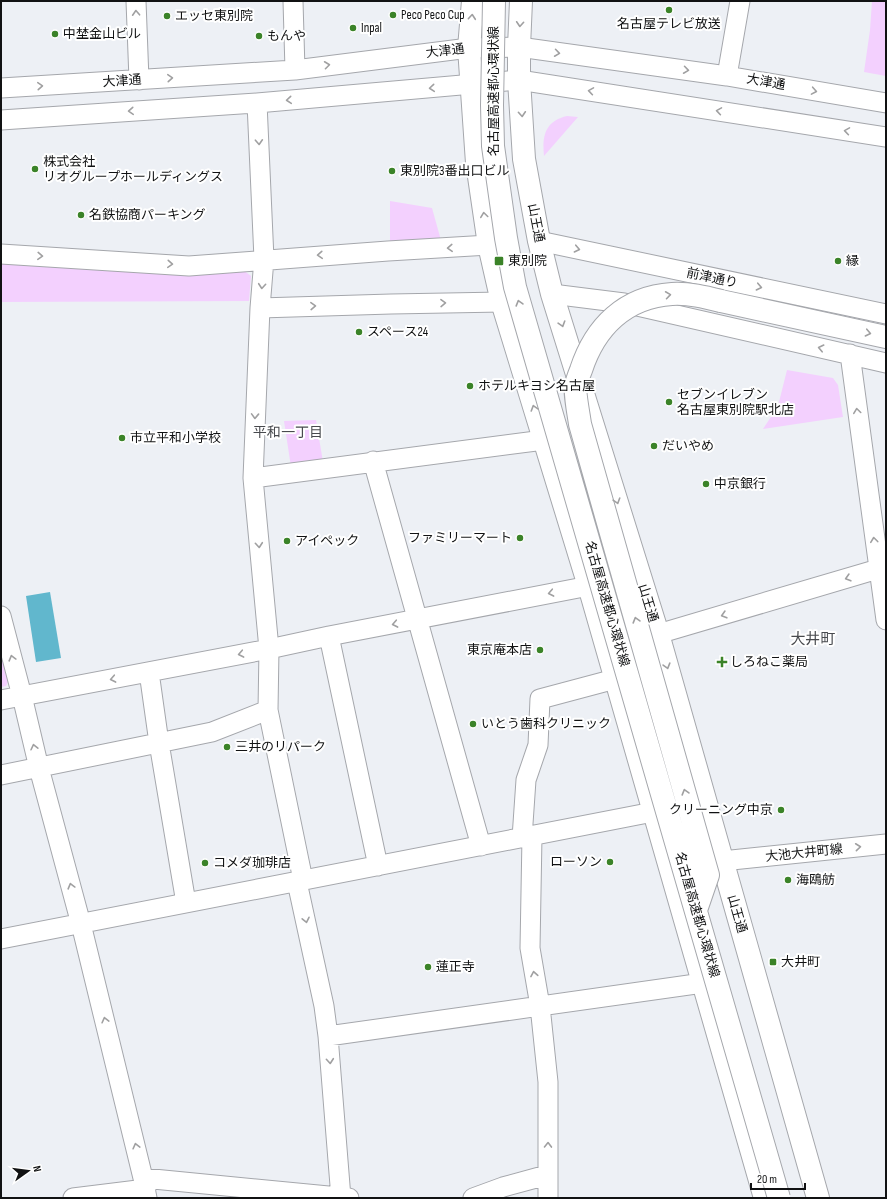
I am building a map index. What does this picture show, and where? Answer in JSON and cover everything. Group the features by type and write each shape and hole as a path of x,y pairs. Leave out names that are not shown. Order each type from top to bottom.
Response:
{"main road":[{"path":"473,1 469,48 477,163 489,246 502,302 589,586 765,1198"},
{"name":"名古屋高速都心環状線","path":"494,1 492,105 493,146 506,238 515,287 779,1198"},
{"name":"山王通","path":"521,1 519,80 524,159 539,241 552,294 658,634 818,1198"},
{"path":"696,910 708,875 580,424 575,386 592,343 603,327 617,314 633,304 652,297 673,294 695,295 886,336"}],"street":[{"path":"136,1 139,80"},
{"path":"293,1 295,70"},
{"path":"727,76 740,1"},
{"name":"大津通","path":"1,88 295,70 469,48 519,47 727,76 886,103"},
{"path":"1,120 257,103 519,80 886,137"},
{"path":"73,1198 145,1188 344,1197 324,1006 268,710 269,649 253,478 260,308 264,259 257,103"},
{"name":"前津通り","path":"539,241 886,314"},
{"path":"1,254 188,266 264,259 489,246"},
{"path":"552,294 624,303 886,363"},
{"path":"260,308 502,302"},
{"path":"850,354 882,569 886,620"},
{"path":"253,478 373,461 544,440"},
{"path":"373,461 481,846"},
{"path":"658,634 882,569"},
{"path":"1,700 589,586"},
{"path":"1,616 39,768 81,924 145,1188"},
{"path":"329,636 378,866"},
{"path":"149,672 159,743 186,903"},
{"path":"548,1198 548,1082 540,1006 530,948 526,780 538,744 540,699 615,679"},
{"path":"1,775 212,732 268,710"},
{"path":"1,940 653,812 722,861"},
{"name":"大池大井町線","path":"722,861 886,844"},
{"path":"328,1036 703,984"},
{"path":"473,1198 503,1187 547,1175"}],"shaded area":[{"path":"872,1 886,1 886,76 864,72 870,30"},
{"path":"567,116 578,117 544,156 546,130 560,118"},
{"path":"390,201 432,208 442,244 390,243"},
{"path":"1,262 243,270 251,276 249,301 1,302"},
{"path":"787,370 833,378 838,385 843,417 763,429 778,406"},
{"path":"316,420 323,462 291,467 284,421"},
{"path":"1,647 9,680 6,686 1,687"}],"water":[{"path":"50,592 61,658 36,662 26,596"}],"place":[{"name":"名古屋テレビ放送","path":"669,10"},
{"name":"Peco Peco Cup","path":"393,15"},
{"name":"エッセ東別院","path":"167,16"},
{"name":"Inpal","path":"353,28"},
{"name":"中埜金山ビル","path":"55,34"},
{"name":"もんや","path":"259,36"},
{"name":"株式会社 リオグループホールディングス","path":"35,169"},
{"name":"東別院3番出口ビル","path":"392,171"},
{"name":"名鉄協商パーキング","path":"81,215"},
{"name":"東別院","path":"499,261"},
{"name":"縁","path":"838,261"},
{"name":"スペース24","path":"359,332"},
{"name":"ホテルキヨシ名古屋","path":"470,386"},
{"name":"セブンイレブン 名古屋東別院駅北店","path":"669,402"},
{"name":"市立平和小学校","path":"122,438"},
{"name":"だいやめ","path":"654,446"},
{"name":"中京銀行","path":"706,484"},
{"name":"ファミリーマート","path":"520,538"},
{"name":"アイペック","path":"287,541"},
{"name":"東京庵本店","path":"540,650"},
{"name":"しろねこ薬局","path":"722,662"},
{"name":"いとう歯科クリニック","path":"473,724"},
{"name":"三井のリパーク","path":"227,747"},
{"name":"クリーニング中京","path":"781,810"},
{"name":"ローソン","path":"610,862"},
{"name":"コメダ珈琲店","path":"205,863"},
{"name":"海鴎舫","path":"788,880"},
{"name":"大井町","path":"773,962"},
{"name":"蓮正寺","path":"428,967"}],"district":[{"name":"平和一丁目","path":"288,432"},
{"name":"大井町","path":"813,639"}]}
